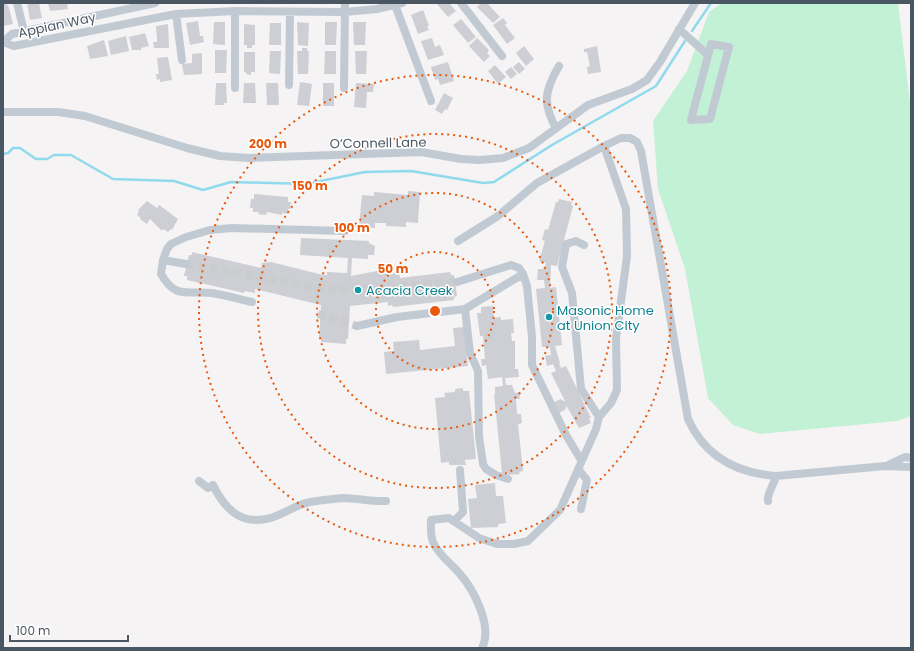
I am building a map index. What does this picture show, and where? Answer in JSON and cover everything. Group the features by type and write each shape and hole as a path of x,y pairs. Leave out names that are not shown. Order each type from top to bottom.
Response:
{"street":[{"path":"17,3 24,31"},
{"name":"Appian Way","path":"155,3 12,34 3,42 14,46 176,14 235,11 345,12 377,9 399,4"},
{"path":"344,88 345,3"},
{"path":"461,3 502,56"},
{"name":"O’Connell Lane","path":"3,112 58,112 85,116 187,148 220,156 249,158 421,152 461,159 479,160 503,158 530,148 588,105 632,89 647,80 660,62 695,3"},
{"path":"399,4 431,101"},
{"path":"235,11 235,88"},
{"path":"289,85 290,12"},
{"path":"176,14 182,60"},
{"path":"681,25 708,55"},
{"path":"711,44 729,47 710,118 692,120 708,55 711,44"},
{"path":"556,128 548,114 546,102 549,83 559,66"},
{"path":"458,240 498,216 537,183 604,146 621,138 630,138 637,142 641,151 688,420 694,433 715,456 730,464 760,475 776,476 885,466 911,467"},
{"path":"482,648 485,631 482,614 468,584 442,557 433,541 431,520 448,518 454,520 479,538 497,544 514,544 528,541 560,510 581,460 596,430 599,417 611,403 617,390 616,339 627,256 626,209 604,146"},
{"path":"252,302 211,293 188,294 176,291 167,284 161,274 163,260 167,249 171,244 186,237 210,230 232,228 345,230"},
{"path":"584,245 576,241 566,244 562,267 572,293 581,389 599,417"},
{"path":"163,260 186,264"},
{"path":"457,282 511,265 519,268 523,274 527,286 532,337 532,365 566,435 581,460"},
{"path":"357,326 397,316 465,309 523,274"},
{"path":"465,309 470,353 478,370 479,436 483,464 486,469 496,475 508,479"},
{"path":"885,466 904,457 911,458"},
{"path":"578,468 587,480 582,510"},
{"path":"454,520 463,512 460,470"},
{"path":"768,501 767,496 774,486 776,476"},
{"path":"199,481 208,488 213,485 221,500 240,517 254,522 274,517 308,502 344,498 371,502 386,501"}],"green space":[{"path":"722,3 898,3 911,111 911,416 897,421 760,434 733,425 708,398 685,269 658,189 653,121 687,71 709,12"}],"building":[{"path":"3,3 6,3 9,8 13,24 3,26"},
{"path":"27,3 39,3 42,18 30,20"},
{"path":"48,3 67,3 68,9 50,11"},
{"path":"436,3 449,3 456,11 448,17"},
{"path":"481,3 487,3 500,17 493,23 477,7"},
{"path":"423,10 429,30 418,34 411,15"},
{"path":"503,18 507,23 505,25 515,38 507,44 493,25"},
{"path":"461,19 476,37 468,43 453,25"},
{"path":"198,21 200,36 203,36 204,42 190,45 186,23"},
{"path":"214,22 225,22 225,45 213,44"},
{"path":"297,22 309,23 308,46 298,45"},
{"path":"325,22 337,22 336,45 325,45"},
{"path":"353,22 366,22 365,45 354,45"},
{"path":"270,23 281,23 281,45 269,45"},
{"path":"168,24 169,48 154,48 153,42 157,42 156,26"},
{"path":"244,24 255,25 255,45 252,45 252,48 247,48 247,45 244,45"},
{"path":"145,33 149,46 141,48 141,50 132,50 129,37"},
{"path":"126,36 129,51 111,55 108,41"},
{"path":"432,38 435,47 440,45 444,55 428,60 421,41"},
{"path":"477,38 489,50 487,53 490,56 484,62 469,46"},
{"path":"104,40 108,56 90,59 87,46"},
{"path":"524,46 534,59 526,66 516,53"},
{"path":"597,46 601,72 588,74 587,67 590,66 587,52 584,52 584,49"},
{"path":"302,48 307,48 307,51 309,51 308,74 298,74 297,51 302,51"},
{"path":"215,50 227,50 226,73 215,73"},
{"path":"270,51 281,51 280,74 269,73"},
{"path":"325,51 336,51 336,74 324,74"},
{"path":"355,51 367,51 366,74 356,74"},
{"path":"244,52 255,52 255,72 251,72 251,75 244,72"},
{"path":"202,53 202,74 184,75 182,64 192,63 192,54"},
{"path":"168,57 172,80 160,82 160,79 157,80 156,74 159,74 157,58"},
{"path":"448,62 454,81 440,85 438,79 435,80 431,67"},
{"path":"519,62 525,69 519,74 513,67"},
{"path":"495,65 506,77 498,84 488,71"},
{"path":"511,67 517,74 511,79 505,72"},
{"path":"300,82 312,84 309,106 297,105"},
{"path":"216,83 226,83 227,103 224,103 224,105 215,105"},
{"path":"244,83 255,83 256,103 243,103"},
{"path":"266,83 278,83 279,105 267,105"},
{"path":"323,83 334,83 334,106 323,106"},
{"path":"356,83 374,84 373,92 367,92 366,108 354,107"},
{"path":"444,93 453,98 447,110 445,109 442,114 435,110"},
{"path":"408,191 420,192 418,223 406,222 406,227 386,226 386,223 375,223 375,228 359,227 362,195 374,196 374,192 408,195"},
{"path":"254,194 288,197 288,202 291,202 290,209 288,209 288,214 282,213 282,215 267,212 266,215 258,214 259,212 253,212 253,208 250,208 251,199 254,199"},
{"name":"Masonic Home at Union City","path":"559,199 572,202 571,205 573,206 557,266 551,265 550,288 556,287 562,345 555,346 561,368 566,366 591,418 589,418 591,423 579,428 566,405 566,409 559,413 554,402 561,399 565,401 551,373 556,371 553,364 547,366 545,356 551,355 550,347 542,347 536,289 545,288 544,280 537,280 538,269 544,269 546,263 539,261 545,241 542,240 545,229 548,230 556,202 558,202"},
{"path":"147,201 157,208 159,205 178,219 172,230 171,229 168,232 163,229 162,231 150,219 147,224 140,219 141,218 137,215 138,210"},
{"name":"Acacia Creek","path":"301,238 369,241 369,243 375,246 374,255 368,255 368,259 352,258 351,276 377,271 387,272 388,274 399,273 400,278 450,272 451,275 454,275 457,296 454,297 454,300 393,307 392,305 388,306 388,302 350,306 348,339 346,339 346,344 321,342 321,338 319,338 321,305 255,289 255,293 245,291 244,293 187,280 187,276 184,276 189,255 192,255 192,252 261,268 262,263 271,262 323,275 327,275 327,272 347,273 348,258 300,255"},
{"path":"493,306 494,318 501,317 501,320 513,319 514,333 511,333 512,341 515,341 515,369 518,369 519,377 505,378 506,385 512,385 515,393 519,392 520,399 516,399 517,414 521,414 522,423 518,424 523,471 519,472 520,474 508,475 508,473 502,473 494,394 495,387 503,386 502,377 488,379 486,365 482,366 481,359 485,359 483,336 480,336 477,313 481,313 481,307"},
{"path":"464,327 468,366 386,374 384,352 394,351 393,342 419,340 420,350 455,346 453,328"},
{"path":"463,388 463,391 469,391 476,459 465,460 466,465 449,465 449,462 441,463 435,398 445,397 444,393 455,392 455,389"},
{"path":"495,483 496,496 503,496 506,523 498,524 498,527 471,528 468,499 477,498 475,485"}],"waterway":[{"path":"692,31 711,3"},
{"path":"3,154 8,153 13,148 20,148 36,159 47,159 54,155 71,155 113,179 174,181 203,190 231,182 306,184 365,172 411,171 483,183 494,182 552,145 656,86 685,41"}],"tunnel":[{"path":"186,264 322,288 352,290 457,282"},
{"path":"318,314 357,326"}],"place":[{"name":"Acacia Creek","path":"358,290"},
{"name":"Masonic Home at Union City","path":"549,317"}]}
